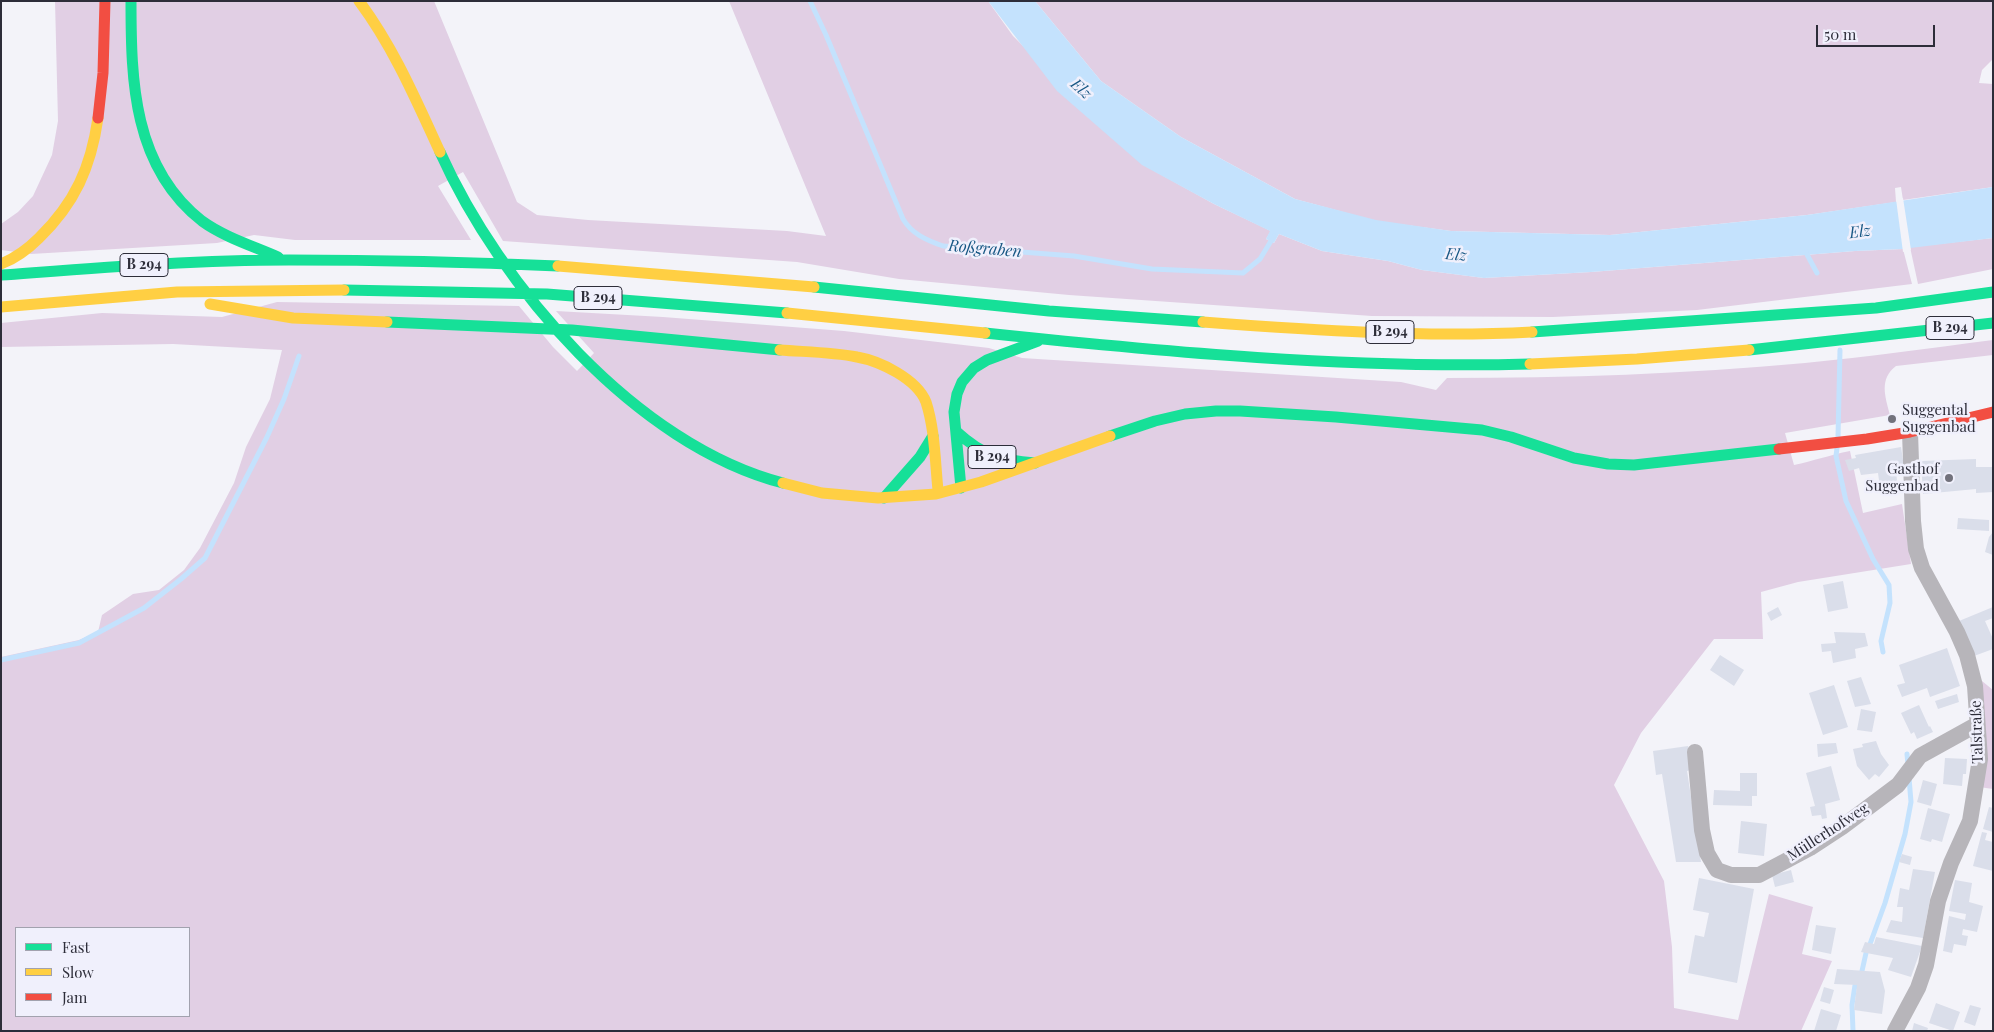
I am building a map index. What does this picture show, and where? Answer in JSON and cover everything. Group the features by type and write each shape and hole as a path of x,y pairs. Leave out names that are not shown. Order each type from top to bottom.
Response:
{"main road":[{"path":"1,264 10,261 32,245 58,219 76,192 91,154 99,105 105,32 104,1"},
{"path":"131,1 133,84 139,120 162,178 182,203 203,221 239,240 287,260"},
{"path":"359,1 382,34 406,78 452,178 479,226 512,274 547,318 586,360 648,415 686,442 769,479 817,492 852,497 884,498 940,494 1152,422 1172,416 1212,411 1370,419 1494,432 1570,457 1600,463 1626,464 1848,441 1910,432 1993,412"},
{"name":"B 294","path":"1,275 131,266 287,260 440,261 581,267 787,284 1049,311 1331,331 1495,334 1876,308 1993,292"},
{"name":"B 294","path":"1,307 154,294 283,290 570,295 761,311 1041,340 1344,362 1502,365 1589,363 1740,352 1993,323"},
{"path":"154,294 293,318 572,330 857,357 879,363 898,373 913,385 925,400 933,436 938,490 940,494"},
{"name":"B 294","path":"961,488 957,465 958,432 954,413 956,395 964,379 975,367 991,358 1041,340"},
{"name":"B 294","path":"958,432 972,447 988,456 1035,463"},
{"path":"884,498 920,457 933,436"}],"street":[{"name":"Talstraße","path":"1895,1031 1918,988 1926,965 1938,901 1951,864 1970,821 1980,759 1976,725 1975,686 1967,654 1922,568 1916,549 1913,521 1910,432"},
{"name":"Müllerhofweg","path":"1695,752 1702,830 1707,853 1717,870 1731,875 1759,874 1810,848 1898,785 1920,756 1976,725"}],"shaded area":[{"path":"55,1 434,1 517,202 537,215 588,220 787,231 826,236 729,1 988,1 1013,36 1142,164 1214,204 1271,231 1266,239 1274,243 1279,234 1322,251 1388,261 1422,270 1484,278 1903,249 1912,284 1697,310 1553,317 1372,316 1069,295 899,279 797,262 503,241 463,172 438,186 471,240 295,240 254,235 217,243 31,254 1,250 1,224 18,212 33,196 52,155 58,121"},
{"path":"1035,1 1993,1 1993,59 1982,70 1979,83 1993,84 1993,187 1903,200 1901,187 1895,188 1896,202 1807,215 1610,235 1451,231 1376,221 1295,199 1181,137 1101,81"},
{"path":"1993,238 1993,269 1918,284 1910,247"},
{"path":"277,302 519,306 553,347 577,371 594,353 556,311 844,331 989,348 1022,358 1401,382 1436,390 1447,378 1671,373 1760,367 1829,361 1993,340 1993,355 1896,366 1887,376 1885,382 1885,395 1890,415 1785,433 1794,465 1850,451 1863,513 1902,504 1911,564 1798,582 1761,592 1763,639 1714,639 1641,733 1614,785 1664,881 1672,947 1674,1008 1738,1020 1769,894 1813,907 1802,954 1832,961 1801,1031 1,1031 1,657 79,640 98,632 102,615 133,594 159,590 184,570 200,548 234,483 246,447 270,399 282,350 173,344 1,347 1,323 102,313 222,317"},
{"path":"1982,681 1993,690 1993,789 1979,787"}],"water":[{"name":"Elz","path":"988,1 1035,1 1101,81 1181,137 1295,199 1376,220 1451,231 1610,235 1807,215 1993,187 1993,238 1902,249 1484,278 1422,270 1388,261 1322,251 1279,234 1274,243 1266,239 1270,231 1214,204 1142,165 1057,91"}],"pier":[{"path":"1903,198 1911,250 1903,252 1896,199"}],"building":[{"path":"1901,447 1904,467 1896,469 1898,494 1881,495 1878,473 1861,475 1859,468 1849,471 1845,460 1856,458 1855,455"},
{"name":"Gasthof Suggenbad","path":"1976,459 1976,467 1993,467 1993,492 1976,493 1976,489 1923,494 1921,461"},
{"path":"1958,518 1989,520 1989,531 1957,529"},
{"path":"1993,532 1993,555 1985,552 1989,537"},
{"path":"1843,581 1848,608 1828,612 1823,585"},
{"path":"1778,607 1782,615 1771,621 1767,613"},
{"path":"1993,607 1993,618 1985,621 1993,639 1993,649 1974,656 1959,621"},
{"path":"1834,632 1865,633 1868,646 1855,649 1856,658 1833,663 1831,651 1822,652 1821,644 1836,643"},
{"path":"1947,648 1960,686 1930,697 1927,688 1902,697 1897,685 1905,683 1899,665"},
{"path":"1720,655 1744,670 1734,686 1710,670"},
{"path":"1861,677 1871,704 1855,707 1847,681"},
{"path":"1834,685 1848,727 1823,735 1809,693"},
{"path":"1957,694 1959,702 1938,709 1935,701"},
{"path":"1919,705 1933,732 1917,739 1914,732 1911,734 1901,713"},
{"path":"1861,709 1876,712 1872,732 1857,730"},
{"path":"1876,741 1881,754 1889,765 1879,777 1875,774 1869,780 1857,766 1853,749 1863,747 1862,744"},
{"path":"1836,743 1838,753 1818,757 1817,744"},
{"path":"1688,746 1691,770 1687,771 1701,862 1676,862 1662,774 1656,775 1653,751"},
{"path":"1945,758 1967,759 1966,774 1963,774 1962,786 1943,784"},
{"path":"1831,766 1840,800 1825,804 1827,818 1822,819 1821,815 1812,816 1810,807 1815,806 1806,773"},
{"path":"1740,773 1757,773 1757,796 1752,796 1752,806 1713,805 1714,790 1740,791"},
{"path":"1923,780 1937,784 1931,806 1917,802"},
{"path":"1989,807 1993,808 1993,832 1983,829"},
{"path":"1928,808 1950,814 1942,842 1932,839 1931,842 1920,839"},
{"path":"1741,821 1767,824 1764,856 1738,853"},
{"path":"1982,832 1987,833 1985,840 1993,842 1993,871 1973,866"},
{"path":"1902,854 1912,857 1910,865 1899,862"},
{"path":"1913,869 1935,872 1923,938 1886,932 1891,920 1902,922 1903,907 1897,907 1900,888 1909,890"},
{"path":"1791,870 1794,882 1775,887 1772,875"},
{"path":"1699,878 1754,889 1737,983 1688,973 1695,935 1704,937 1709,913 1693,910"},
{"path":"1955,880 1972,883 1969,902 1983,906 1977,932 1963,929 1962,935 1968,936 1966,946 1954,944 1952,953 1943,951 1949,916 1965,920 1966,914 1949,911"},
{"path":"1816,925 1836,928 1831,954 1812,950"},
{"path":"1876,937 1922,946 1911,977 1888,970 1893,958 1861,952 1865,942 1874,944"},
{"path":"1837,969 1880,972 1885,991 1882,1014 1854,1010 1857,985 1834,984"},
{"path":"1824,987 1834,990 1830,1004 1820,1001"},
{"path":"1936,1003 1960,1012 1953,1031 1929,1023"},
{"path":"1970,1005 1981,1008 1975,1026 1964,1022"},
{"path":"1821,1009 1841,1015 1836,1031 1814,1031"},
{"path":"1914,1023 1928,1028 1927,1031 1912,1031"}],"waterway":[{"name":"Roßgraben","path":"810,1 903,219 915,233 925,239 943,246 1074,256 1152,269 1243,273 1260,259 1274,236"},
{"path":"1804,249 1817,273"},
{"path":"1838,437 1840,350"},
{"path":"1,660 79,643 144,608 205,558 267,437 284,399 299,356"},
{"path":"1837,448 1836,456 1846,501 1873,559 1889,585 1890,603 1881,641 1883,652"},
{"path":"1907,754 1908,765"},
{"path":"1870,944 1885,903 1905,834 1911,802 1909,778"},
{"path":"1862,971 1866,953"},
{"path":"1853,1031 1852,1005 1855,985"}],"traffic: fast":[{"path":"131,1 132,62 135,92 149,149 162,175 179,199 202,221 229,237 278,257"},
{"path":"440,152 466,203 498,255 536,306 579,354 626,397 676,434 729,463 783,483"},
{"path":"1,275 253,260 457,262 558,266"},
{"path":"814,287 1049,311 1203,322"},
{"path":"344,290 547,294 787,313"},
{"path":"1532,332 1876,308 1993,292"},
{"path":"387,322 572,330 780,350"},
{"path":"1749,350 1993,323"},
{"path":"985,333 1257,358 1394,364 1530,364"},
{"path":"961,488 954,412 957,394 962,382 974,368 987,360 1038,341"},
{"path":"1110,436 1155,421 1185,414 1240,411 1336,417 1482,430 1511,437 1574,458 1608,464 1634,465 1779,449"},
{"path":"957,432 984,452 1002,458 1035,463"},
{"path":"884,498 920,457 933,436"}],"traffic: slow":[{"path":"359,1 394,56 440,152"},
{"path":"1,264 17,256 35,242 52,225 72,198 86,168 98,118"},
{"path":"558,266 814,287"},
{"path":"1,307 177,292 344,290"},
{"path":"210,304 293,318 387,322"},
{"path":"787,313 985,333"},
{"path":"1203,322 1408,334 1532,332"},
{"path":"780,350 838,354 866,359 897,372 915,386 926,402 929,413 938,490 940,493"},
{"path":"1530,364 1637,359 1749,350"},
{"path":"783,483 822,493 878,498 936,494 981,482 1110,436"}],"traffic: jam":[{"path":"98,118 103,73 105,1"},
{"path":"1779,449 1910,432 1993,412"}],"place":[{"name":"Suggental Suggenbad","path":"1892,419"},
{"name":"Gasthof Suggenbad","path":"1949,478"}]}
